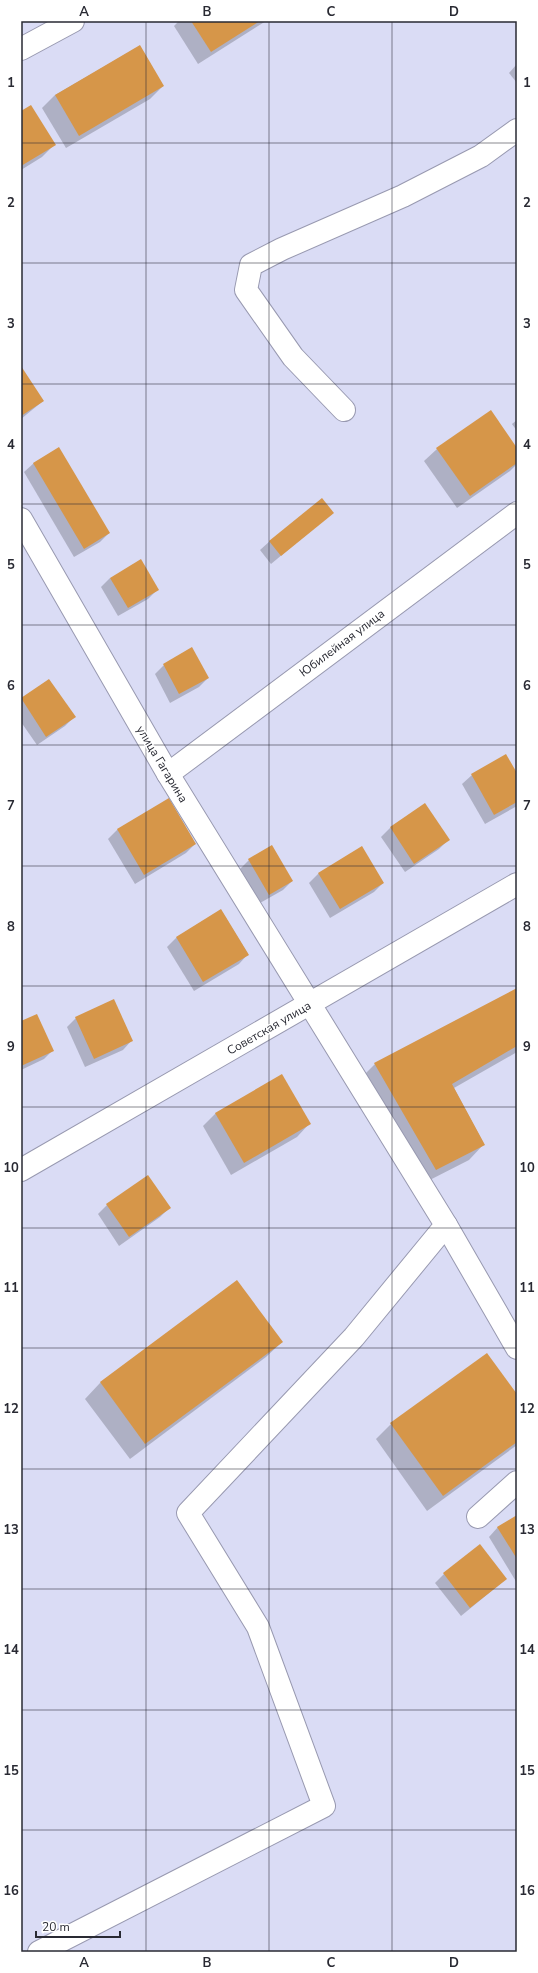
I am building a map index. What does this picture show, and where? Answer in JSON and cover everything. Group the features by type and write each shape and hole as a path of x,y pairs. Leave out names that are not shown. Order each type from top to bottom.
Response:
{"street":[{"path":"21,49 73,21"},
{"path":"344,410 293,357 246,290 251,265 282,249 403,196 481,156 517,130"},
{"name":"Юбилейная улица","path":"168,774 517,513"},
{"name":"улица Гагарина","path":"21,519 168,774 446,1225 517,1348"},
{"name":"Советская улица","path":"21,1170 310,1005 517,884"},
{"path":"38,1952 109,1918 324,1806 258,1627 188,1513 354,1337 446,1225"},
{"path":"478,1517 517,1482"}],"building":[{"path":"191,21 260,21 211,52"},
{"path":"140,45 164,86 79,136 55,95"},
{"path":"31,105 56,145 21,166 21,111"},
{"path":"21,366 44,401 21,416"},
{"path":"491,410 517,448 517,463 470,496 436,448"},
{"path":"59,447 110,533 84,549 33,463"},
{"path":"322,498 334,513 281,556 269,541"},
{"path":"141,559 159,590 128,608 110,578"},
{"path":"192,647 209,678 179,694 163,664"},
{"path":"49,679 76,717 46,737 21,698"},
{"path":"506,754 517,773 517,802 494,815 471,774"},
{"path":"169,798 196,844 144,875 117,829"},
{"path":"425,803 450,840 414,864 390,827"},
{"path":"272,845 293,881 269,895 248,859"},
{"path":"362,846 384,883 340,909 318,873"},
{"path":"221,909 249,955 203,982 176,937"},
{"path":"517,988 517,1046 452,1084 485,1145 436,1170 374,1063"},
{"path":"114,999 133,1041 94,1059 75,1017"},
{"path":"37,1014 54,1051 21,1066 21,1021"},
{"path":"282,1074 311,1124 244,1163 215,1113"},
{"path":"148,1175 171,1208 129,1237 106,1204"},
{"path":"237,1280 283,1342 145,1444 100,1382"},
{"path":"487,1353 517,1394 517,1442 443,1496 390,1423"},
{"path":"517,1515 517,1559 497,1527"},
{"path":"480,1544 507,1579 470,1608 443,1573"}]}
